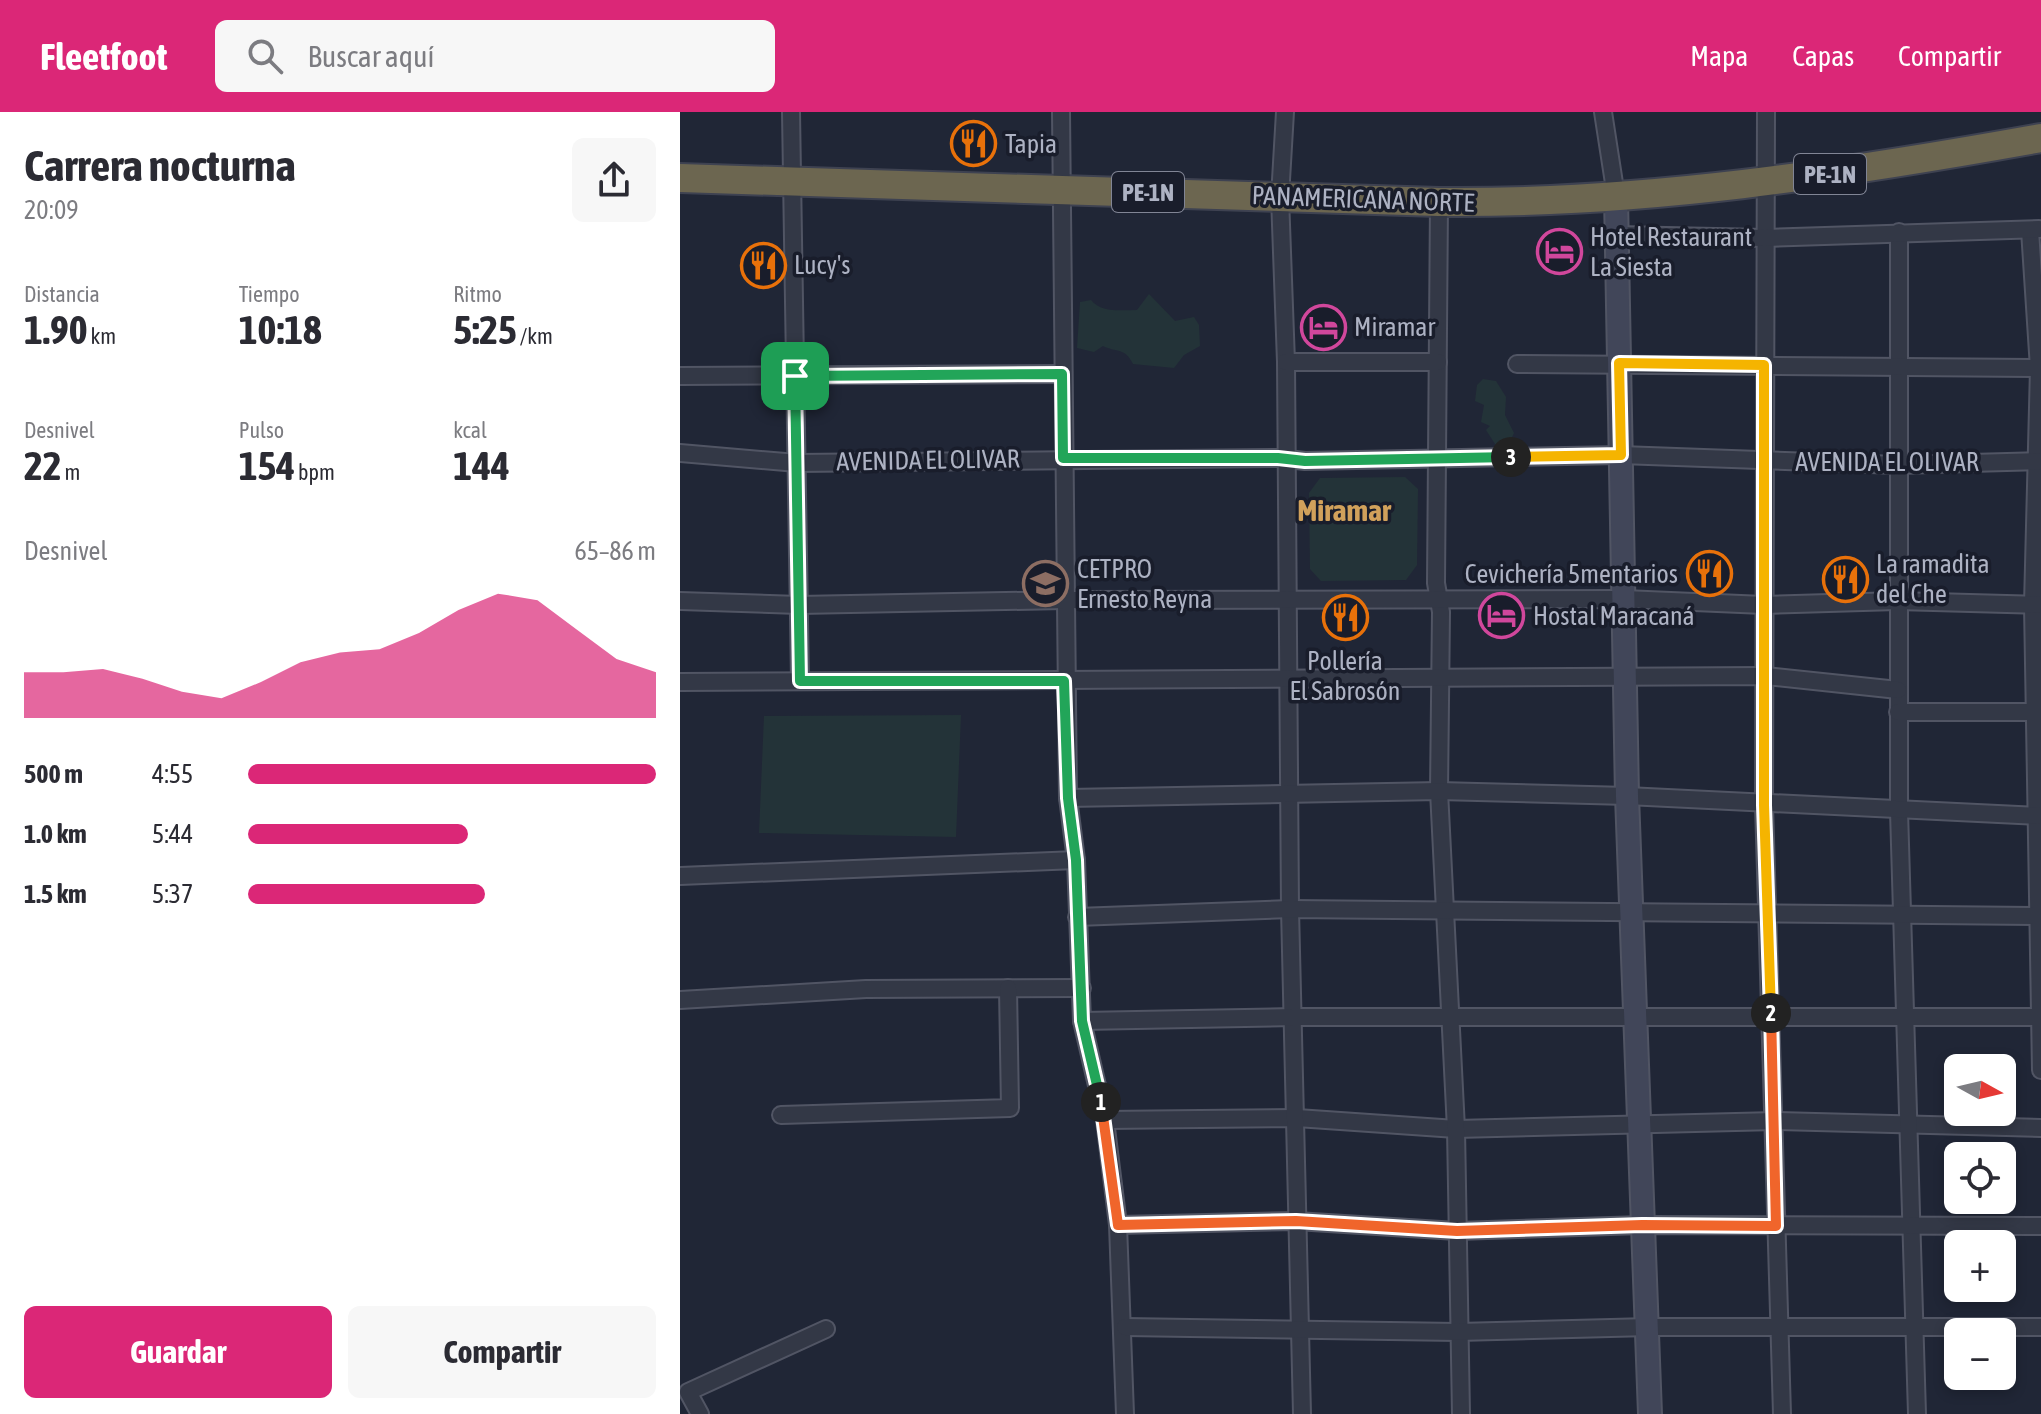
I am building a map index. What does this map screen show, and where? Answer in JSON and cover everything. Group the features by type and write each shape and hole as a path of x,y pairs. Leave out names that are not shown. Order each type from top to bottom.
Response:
{"highway":[{"name":"PANAMERICANA NORTE","path":"680,178 1439,202 1616,196 1765,184 2041,138"}],"street":[{"path":"791,112 800,681"},
{"path":"1061,112 1064,190 1064,681 1068,798 1076,860 1082,1021 1105,1120 1118,1225 1125,1327 1125,1414"},
{"path":"1285,112 1280,197 1288,459 1290,909 1297,1118 1296,1221 1303,1327 1302,1414"},
{"path":"1603,112 1616,196 1627,796 1638,1019 1650,1414"},
{"path":"1766,112 1764,805 1776,1121 1782,1414"},
{"path":"1439,202 1436,583 1439,602 1439,791 1456,1129 1461,1414"},
{"path":"1617,235 1765,238 2036,230 2040,368 2037,605 2041,1070"},
{"path":"1899,232 1899,811 1917,1414"},
{"path":"1286,362 1438,362"},
{"path":"1517,364 2040,368"},
{"path":"680,376 1062,374"},
{"name":"AVENIDA EL OLIVAR","path":"680,453 797,463 1063,458 1437,459 1621,455 1898,465 2040,461"},
{"path":"680,601 799,605 1064,600 1439,602 1624,599 1764,605 1897,601 2037,605"},
{"path":"680,682 1766,676 1898,690"},
{"path":"1898,712 2039,712"},
{"path":"1068,798 1439,791 1627,796 2039,816"},
{"path":"680,876 1076,860"},
{"path":"1077,917 1290,909 1767,911 2039,916"},
{"path":"781,1115 1010,1108 1008,988"},
{"path":"680,1000 866,989 1082,988"},
{"path":"1082,1021 1294,1017 2040,1017"},
{"path":"1105,1120 1297,1118 1456,1129 1776,1121 1907,1127 2041,1128"},
{"path":"1118,1225 1296,1221 1457,1231 1642,1225 2041,1226"},
{"path":"1125,1327 1303,1327 1458,1332 1649,1327 2041,1327"},
{"path":"700,1414 683,1388 826,1329"}],"shaded area":[{"path":"1149,294 1175,321 1194,317 1199,325 1200,346 1184,355 1174,368 1133,364 1124,353 1103,346 1094,352 1077,348 1080,302 1091,300 1106,309 1137,310"},
{"path":"1483,379 1496,381 1506,397 1505,415 1514,433 1506,450 1495,444 1486,430 1490,426 1481,422 1484,405 1475,401 1477,385"},
{"path":"1405,477 1418,489 1417,565 1406,580 1321,581 1310,569 1309,493 1320,478"},
{"path":"961,715 956,837 759,833 764,716"}],"place":[{"name":"Tapia","path":"974,144"},
{"name":"Hotel Restaurant La Siesta","path":"1559,252"},
{"name":"Lucy's","path":"763,265"},
{"name":"Miramar","path":"1323,327"},
{"name":"Cevichería 5mentarios","path":"1709,574"},
{"name":"La ramadita del Che","path":"1845,579"},
{"name":"CETPRO Ernesto Reyna","path":"1046,584"},
{"name":"Hostal Maracaná","path":"1502,616"},
{"name":"Pollería El Sabrosón","path":"1345,618"}],"district":[{"name":"Miramar","path":"1344,510"}],"route":[{"path":"1619,363 1764,365 1764,805 1776,1121 1776,1226 1642,1225 1457,1231 1296,1221 1118,1225 1105,1120 1082,1021 1076,860 1068,798 1064,681 800,681 795,376 1062,374 1063,458 1278,458 1305,461 1621,455 1619,363"}]}
